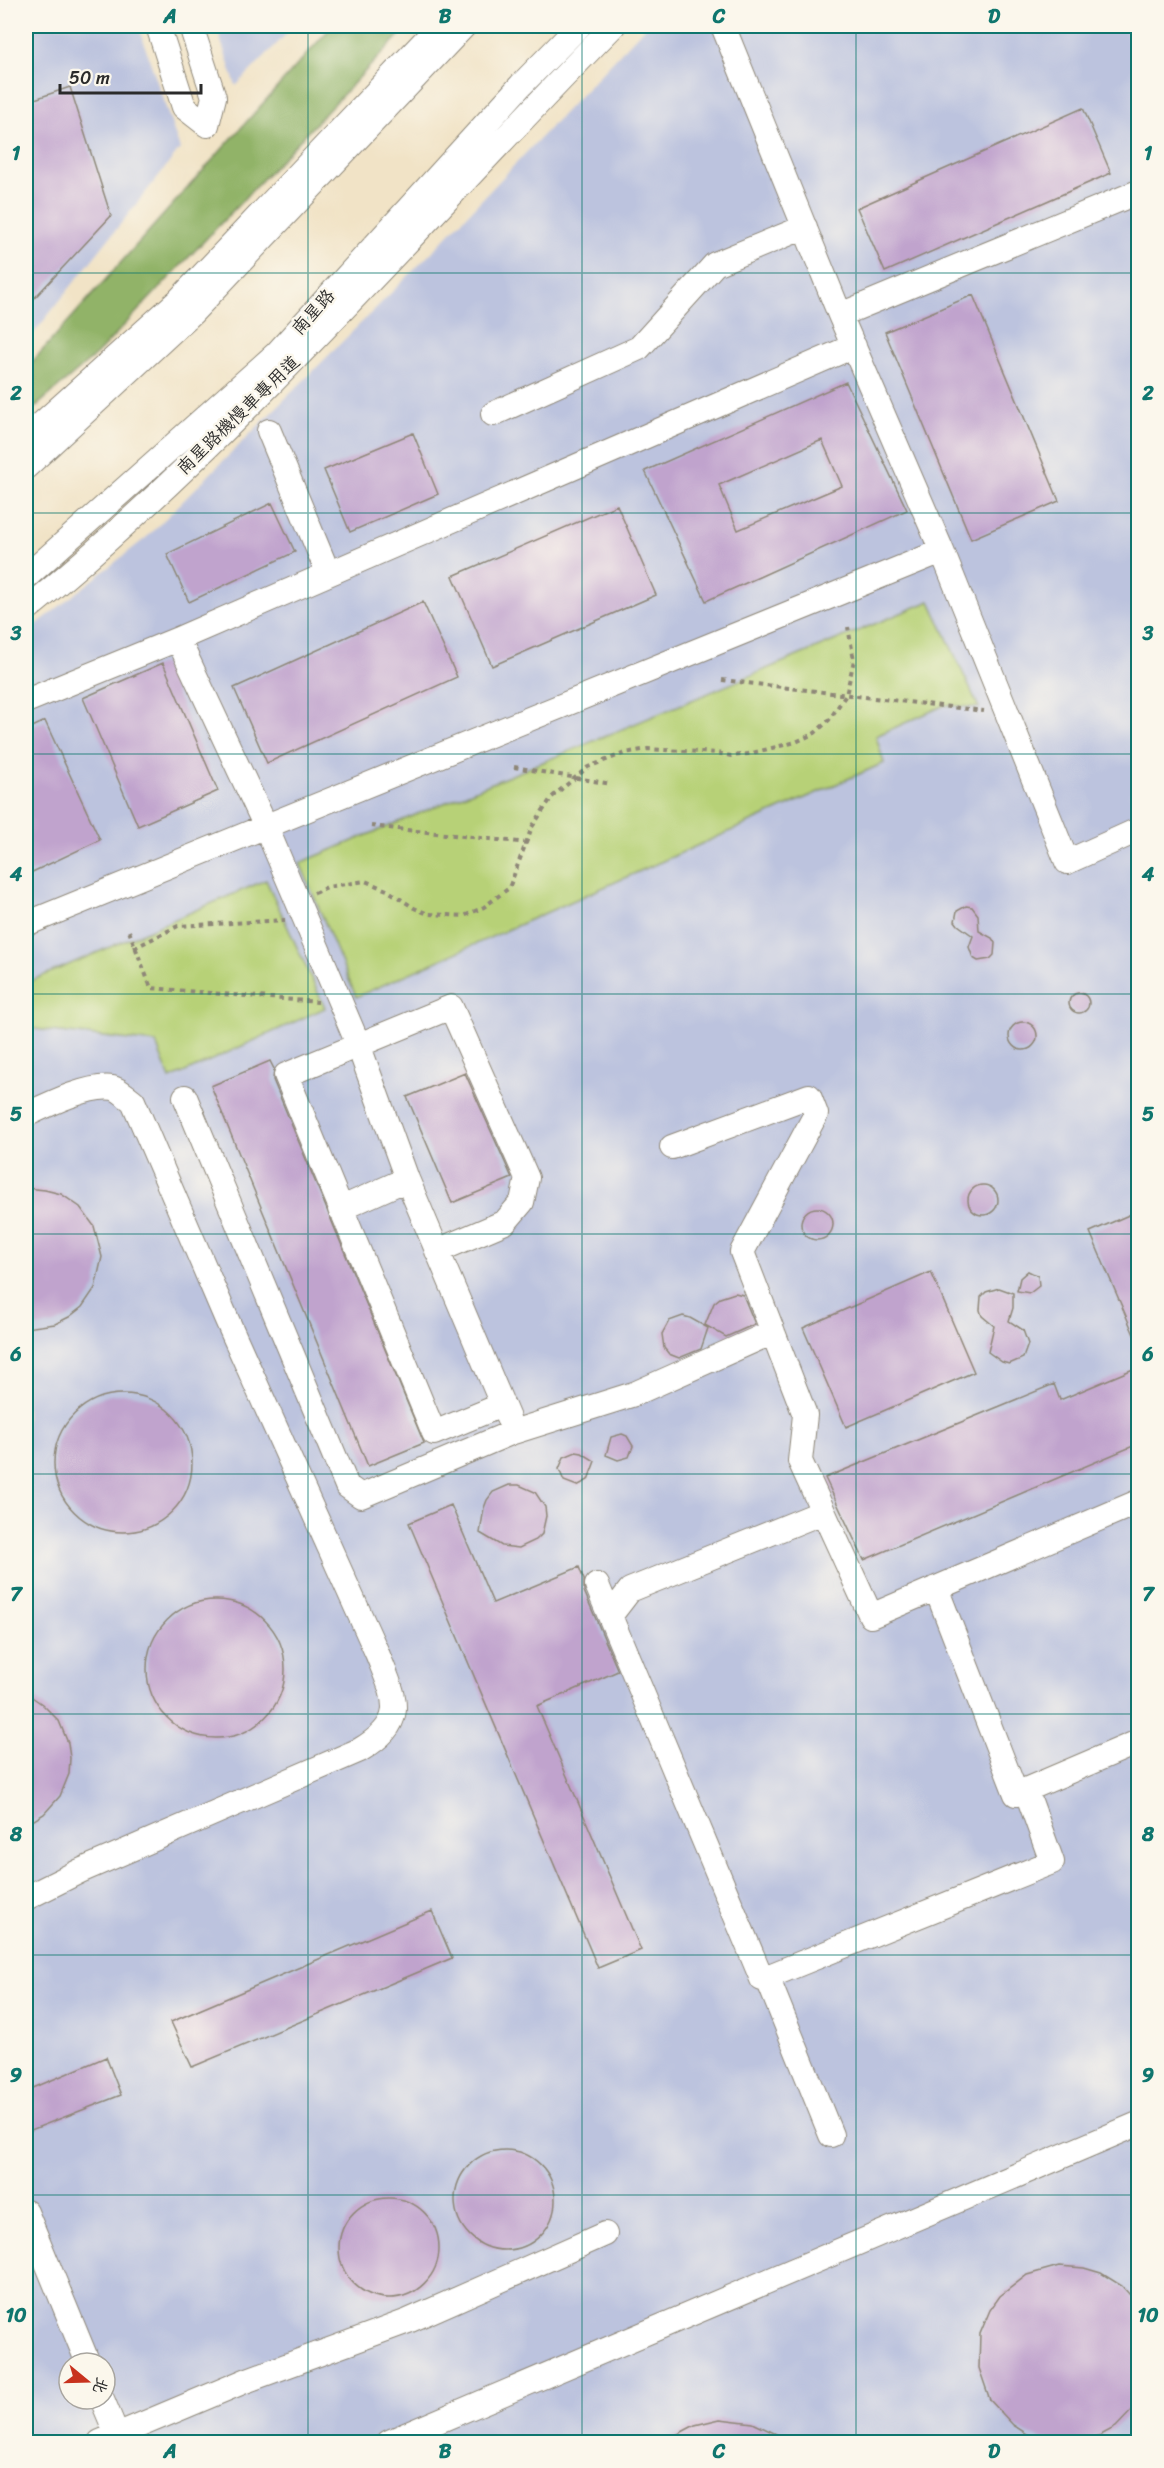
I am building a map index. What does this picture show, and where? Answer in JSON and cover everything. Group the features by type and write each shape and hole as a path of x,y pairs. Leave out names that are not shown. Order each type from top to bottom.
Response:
{"street":[{"path":"158,26 184,107 207,125 214,97 191,26"},
{"path":"26,438 178,301 439,26"},
{"path":"26,467 192,313 464,26"},
{"name":"南星路","path":"26,577 276,354 513,94 579,26"},
{"name":"南星路機慢車專用道","path":"26,610 62,580 251,406 613,26"},
{"path":"723,26 840,315 942,551 1067,862 1138,830"},
{"path":"840,315 1138,192"},
{"path":"493,414 639,348 715,264 805,227"},
{"path":"26,701 178,639 854,346"},
{"path":"269,431 328,573"},
{"path":"26,924 942,551"},
{"path":"178,639 266,827 358,1044 406,1179 513,1432"},
{"path":"437,1251 505,1222 522,1202 527,1178 451,1007 286,1075 434,1432 502,1405"},
{"path":"26,1115 73,1094 99,1089 114,1088 133,1101 227,1320 365,1624 390,1687 395,1710 389,1727 379,1739 360,1750 80,1870 26,1898"},
{"path":"672,1147 809,1096 816,1114 742,1252 805,1416 800,1461 871,1616 1138,1502"},
{"path":"185,1097 347,1486 361,1496 513,1432 634,1394 773,1332"},
{"path":"340,1209 406,1179"},
{"path":"610,1616 630,1590 823,1512"},
{"path":"597,1585 762,1979 1052,1862 1026,1790"},
{"path":"936,1588 1016,1794 1138,1742"},
{"path":"768,1977 831,2135"},
{"path":"389,2442 1138,2124"},
{"path":"26,2212 83,2351"},
{"path":"105,2411 113,2440 245,2381 408,2320 605,2234"}],"path":[{"path":"308,895 327,887 365,881 387,890 414,908 428,914 464,916 484,907 509,888 532,827 552,797 588,766 625,753 648,749 717,753 731,756 748,754 796,742 814,734 829,720 846,695 854,660 848,627"},
{"path":"722,680 984,711"},
{"path":"514,767 610,784"},
{"path":"371,826 527,843"},
{"path":"134,948 178,926 294,919"},
{"path":"129,932 151,988 320,1002"}],"shaded area":[{"path":"26,26 138,26 180,149 34,333 26,336"},
{"path":"216,26 294,26 236,86"},
{"path":"646,26 1138,26 1138,2442 26,2442 26,633 147,537 431,253"}],"green space":[{"path":"332,26 408,26 97,354 26,415 26,363 32,362"},
{"path":"930,601 979,708 945,705 876,736 884,763 356,997 300,863"},
{"path":"266,880 325,1008 170,1079 156,1043 26,1028 26,983"}],"building":[{"path":"70,87 111,216 26,307 26,102"},
{"path":"1083,108 1111,173 885,272 857,208"},
{"path":"973,295 1059,501 971,539 885,332"},
{"path":"846,382 907,510 706,601 645,471","holes":["822,440 842,486 738,530 719,485"]},
{"path":"413,433 438,494 350,532 324,470"},
{"path":"272,503 295,552 189,602 167,554"},
{"path":"617,505 656,595 492,666 453,576"},
{"path":"423,602 457,677 267,763 234,688"},
{"path":"163,663 218,791 138,826 83,698"},
{"path":"45,721 100,840 26,875 26,730"},
{"path":"966,906 972,907 978,915 979,931 992,938 995,943 994,955 990,959 978,961 973,958 969,947 973,936 955,921 957,911"},
{"path":"1075,993 1083,993 1089,999 1089,1007 1083,1013 1075,1013 1069,1007 1069,999"},
{"path":"1023,1022 1033,1026 1037,1036 1033,1046 1023,1050 1013,1046 1009,1036 1013,1026"},
{"path":"270,1061 274,1069 273,1080 424,1443 368,1466 211,1086"},
{"path":"465,1073 512,1178 452,1203 407,1097"},
{"path":"983,1185 994,1189 998,1200 994,1211 983,1215 972,1211 968,1200 972,1189"},
{"path":"26,1188 61,1194 80,1207 94,1226 102,1257 95,1288 82,1307 55,1324 26,1328"},
{"path":"817,1208 829,1212 833,1224 829,1236 817,1240 805,1236 801,1224 805,1212"},
{"path":"1138,1211 1138,1344 1090,1232"},
{"path":"1028,1271 1038,1276 1039,1286 1030,1293 1017,1291 1020,1278"},
{"path":"931,1272 974,1372 846,1427 803,1328"},
{"path":"999,1288 1013,1293 1013,1308 1009,1321 1023,1330 1028,1344 1023,1358 1009,1364 988,1352 994,1326 982,1316 980,1310 981,1297 986,1292"},
{"path":"735,1293 743,1295 755,1324 726,1337 705,1325 714,1303 720,1298"},
{"path":"683,1316 708,1328 701,1349 679,1358 669,1354 664,1348 662,1334 669,1321"},
{"path":"1138,1367 1138,1444 864,1560 825,1478 1054,1384 1060,1400"},
{"path":"123,1394 150,1399 162,1405 172,1414 181,1424 187,1436 192,1463 187,1490 181,1502 172,1512 162,1521 150,1527 123,1532 96,1527 84,1521 74,1512 65,1502 59,1490 54,1463 59,1436 65,1424 74,1414 84,1405 96,1399"},
{"path":"622,1434 627,1436 633,1446 629,1457 618,1460 606,1455 611,1437"},
{"path":"576,1452 595,1461 588,1480 577,1486 564,1481 559,1469 564,1457"},
{"path":"509,1485 519,1485 535,1492 545,1507 546,1516 542,1534 536,1540 519,1548 502,1546 480,1533 487,1500 493,1492"},
{"path":"451,1505 493,1603 579,1567 584,1580 584,1591 618,1671 537,1706 641,1950 598,1968 409,1523"},
{"path":"216,1600 243,1605 255,1611 265,1620 274,1630 280,1642 285,1669 280,1696 274,1708 265,1718 255,1727 243,1733 216,1738 189,1733 177,1727 167,1718 158,1708 152,1696 147,1669 152,1642 158,1630 167,1620 177,1611 189,1605"},
{"path":"26,1693 42,1704 59,1721 68,1743 70,1758 69,1774 60,1796 44,1814 26,1825"},
{"path":"432,1911 452,1958 192,2067 171,2022"},
{"path":"106,2057 121,2095 26,2132 26,2091"},
{"path":"505,2150 524,2153 541,2164 552,2181 555,2200 552,2219 541,2236 524,2247 505,2250 486,2247 469,2236 458,2219 455,2200 458,2181 469,2164 486,2153"},
{"path":"389,2198 408,2201 425,2212 436,2229 439,2248 436,2267 425,2284 408,2295 389,2298 370,2295 353,2284 342,2267 339,2248 342,2229 353,2212 370,2201"},
{"path":"1059,2266 1084,2268 1101,2273 1122,2286 1138,2304 1138,2404 1116,2427 1101,2435 1077,2442 1043,2440 1013,2425 990,2400 979,2368 980,2334 990,2310 1000,2296 1027,2275"},
{"path":"720,2419 753,2423 793,2442 663,2442 695,2425"}]}
